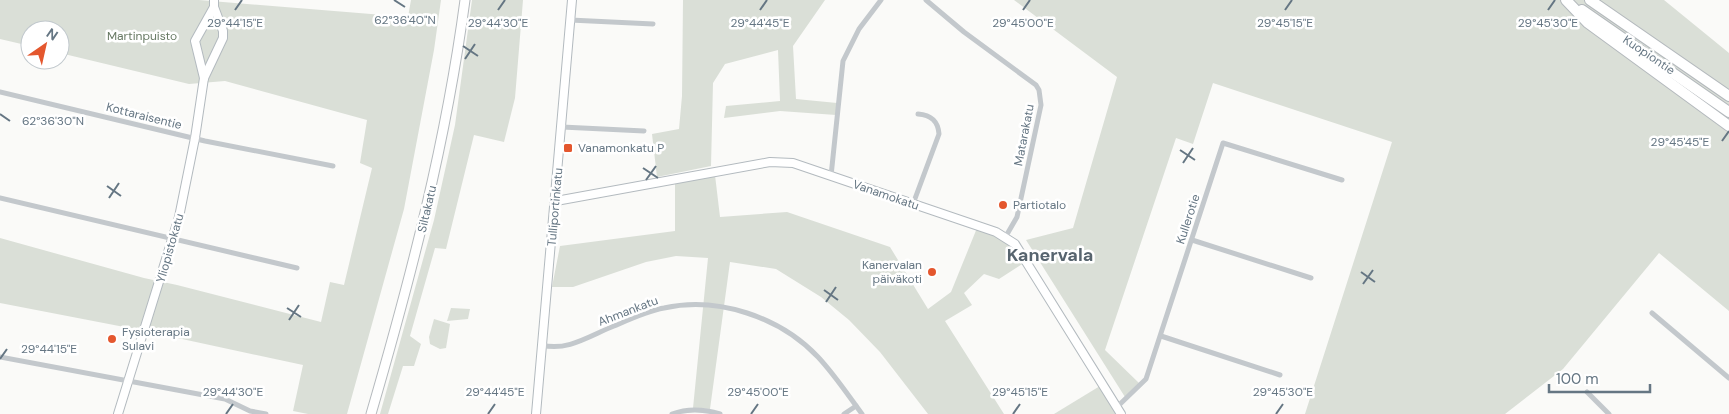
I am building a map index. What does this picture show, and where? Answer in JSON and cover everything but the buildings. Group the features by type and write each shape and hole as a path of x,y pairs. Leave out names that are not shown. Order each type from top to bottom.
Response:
{"highway":[{"name":"Kuopiontie","path":"1566,0 1729,112"},
{"path":"1566,0 1588,23 1729,126"},
{"name":"Kuopiontie","path":"1590,0 1729,96"}],"main road":[{"name":"Siltakatu","path":"371,414 429,203 447,116 465,0"}],"street":[{"name":"Tulliportinkatu","path":"536,414 572,0"},
{"path":"831,176 843,61 860,29 881,0"},
{"name":"Matarakatu","path":"926,0 964,32 1036,85 1040,90 1041,105 1017,217 1006,236"},
{"name":"Yliopistokatu","path":"204,78 195,42 214,4"},
{"name":"Yliopistokatu","path":"118,414 173,239 195,138 204,78 223,38 223,31 214,4"},
{"path":"570,20 653,24"},
{"name":"Kottaraisentie","path":"0,92 195,138 333,166"},
{"path":"913,204 938,134 938,126 934,120 925,114 918,114"},
{"path":"562,127 644,131"},
{"name":"Kullerotie","path":"1119,411 1146,379 1223,144 1342,180"},
{"name":"Vanamokatu","path":"556,201 770,162 793,163 1006,236"},
{"path":"0,198 297,268"},
{"path":"1006,236 1015,244 1119,411"},
{"path":"1192,240 1311,278"},
{"name":"Ahmankatu","path":"542,345 561,347 647,312 665,307 687,305 727,307 768,321 795,338 817,356 862,414"},
{"path":"1652,313 1729,378"},
{"path":"1161,336 1280,375"},
{"path":"0,357 225,399 250,410 266,414"},
{"path":"1587,392 1609,414"},
{"path":"844,414 856,406"},
{"path":"672,414 689,410 705,410 720,414"}],"green space":[{"name":"Martinpuisto","path":"0,0 199,0 408,17 411,0 441,0 434,50 404,209 347,414 308,414 293,411 303,365 145,331 0,303 0,238 144,278 321,322 330,282 344,285 372,168 360,163 367,120 225,81 189,84 70,55 70,20 20,20 20,44 0,39"},
{"path":"472,0 523,0 515,98 504,142 474,135 446,249 435,248 410,336 421,344 414,366 403,366 388,414 380,414 434,220 455,125"},
{"path":"683,0 825,0 793,46 796,99 837,103 836,115 780,111 724,118 726,106 780,101 778,50 725,64 713,83 711,166 657,177 652,134 679,129 682,96"},
{"path":"1014,0 1664,0 1729,53 1729,311 1659,253 1563,369 1505,414 1305,414 1392,142 1213,83 1193,144 1176,138 1105,350 1140,384 1125,397 1026,240 1073,228 1117,77"},
{"path":"715,175 720,217 787,212 890,247 928,309 951,292 977,228 993,234 1009,244 1024,263 999,279 984,274 964,293 972,305 945,321 1004,414 928,414 880,352 849,320 821,297 776,269 730,262 710,409 693,408 708,258 676,256 646,262 573,287 552,287 560,246 675,231 675,183"},
{"path":"451,308 470,309 468,319 447,321"},
{"path":"434,319 450,324 446,348 440,349 430,344 429,337"},
{"path":"1100,386 1117,414 1054,414"}],"place":[{"name":"Vanamonkatu P","path":"568,148"},
{"name":"Partiotalo","path":"1003,205"},
{"name":"Kanervalan päiväkoti","path":"932,272"},
{"name":"Fysioterapia Sulavi","path":"112,339"}],"district":[{"name":"Kanervala","path":"1050,255"}]}
